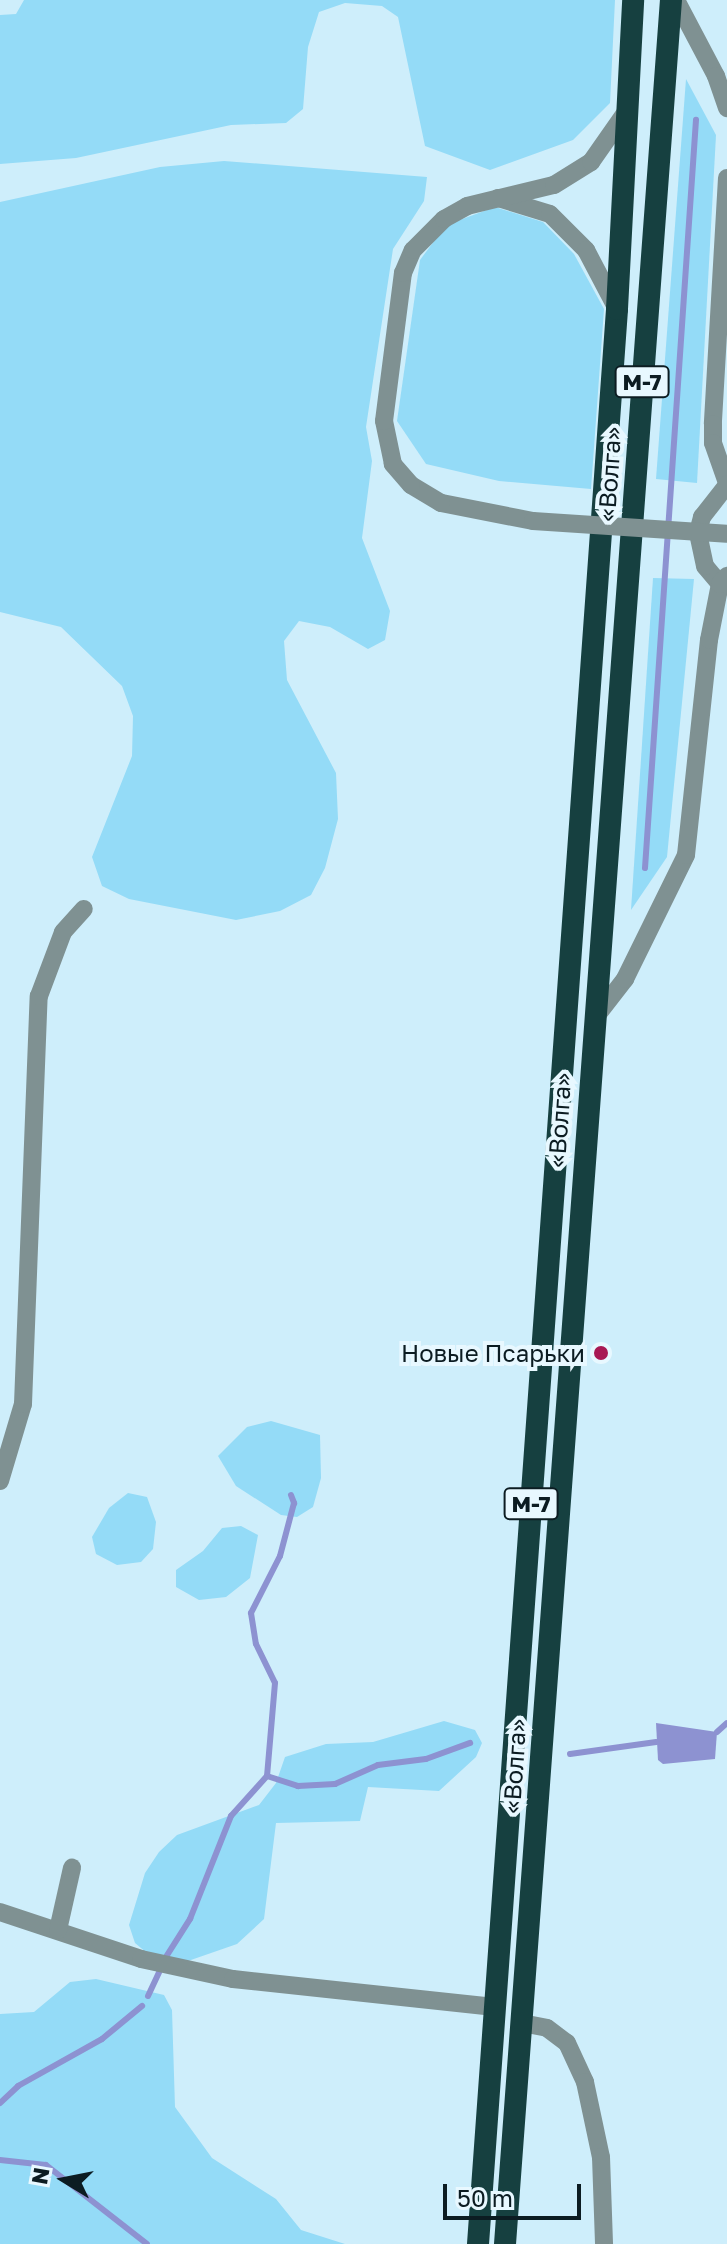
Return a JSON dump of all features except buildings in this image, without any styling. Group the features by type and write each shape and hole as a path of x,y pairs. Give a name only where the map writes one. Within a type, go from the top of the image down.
{"highway":[{"name":"«Волга»","path":"478,2244 617,309 633,0"},
{"name":"«Волга»","path":"505,2244 592,1021 674,0"}],"street":[{"path":"674,0 716,76 727,108"},
{"path":"626,112 591,162 554,185 467,206 431,228 403,273 386,439 393,464 411,485 441,503 533,521 727,534"},
{"path":"592,1021 625,979 686,855 709,640 724,580 705,566 698,532 702,517 727,484 713,433 727,178"},
{"path":"495,198 550,214 586,250 617,309"},
{"path":"0,1481 23,1404 39,996 63,932 84,909"},
{"path":"58,1930 72,1868"},
{"path":"0,1912 141,1959 233,1979 495,2007"},
{"path":"522,2023 547,2028 567,2043 585,2082 601,2157 604,2244"}],"shaded area":[{"path":"24,0 615,0 610,103 573,140 490,170 425,146 398,17 382,6 345,3 319,12 308,47 303,109 286,123 231,125 76,158 0,164 0,15 16,14"},
{"path":"686,79 716,135 697,483 656,479"},
{"path":"224,161 427,177 424,201 393,249 366,427 372,461 362,538 390,611 385,640 368,649 330,627 299,621 284,641 287,680 336,773 338,819 325,868 311,895 280,911 236,920 129,899 102,886 92,857 132,756 133,716 122,686 61,627 0,612 0,202 160,167"},
{"path":"495,207 543,222 574,254 604,309 591,489 499,481 426,464 397,421 420,260 446,225"},
{"path":"653,578 694,579 667,857 631,910"},
{"path":"271,1421 320,1435 321,1478 313,1507 297,1517 281,1515 236,1486 218,1456 247,1427"},
{"path":"128,1493 147,1497 156,1522 153,1549 141,1562 117,1565 96,1554 92,1537 109,1508"},
{"path":"241,1526 258,1535 250,1578 226,1597 199,1600 176,1587 176,1570 203,1551 222,1528"},
{"path":"444,1721 475,1730 482,1743 476,1757 439,1791 368,1787 360,1821 276,1823 264,1919 237,1944 188,1961 147,1953 135,1943 129,1925 145,1873 159,1852 177,1835 259,1805 276,1783 285,1757 326,1744 373,1742"},
{"path":"656,1723 717,1732 715,1759 663,1764 658,1760"},
{"path":"96,1979 164,1995 172,2010 175,2107 212,2158 276,2199 301,2230 345,2244 0,2244 0,2014 34,2012 70,1982"}],"waterway":[{"path":"645,868 696,120"},
{"path":"291,1495 294,1503 280,1556 251,1613 256,1644 275,1683 267,1776 298,1786 335,1784 378,1765 426,1759 470,1743"},
{"path":"717,1732 727,1723"},
{"path":"570,1754 656,1742"},
{"path":"164,1960 190,1919 231,1816 267,1776"},
{"path":"148,1996 160,1970"},
{"path":"0,2103 18,2086 102,2039 142,2006"},
{"path":"0,2160 46,2165 147,2244"}],"place":[{"name":"Новые Псарьки","path":"601,1353"}]}
